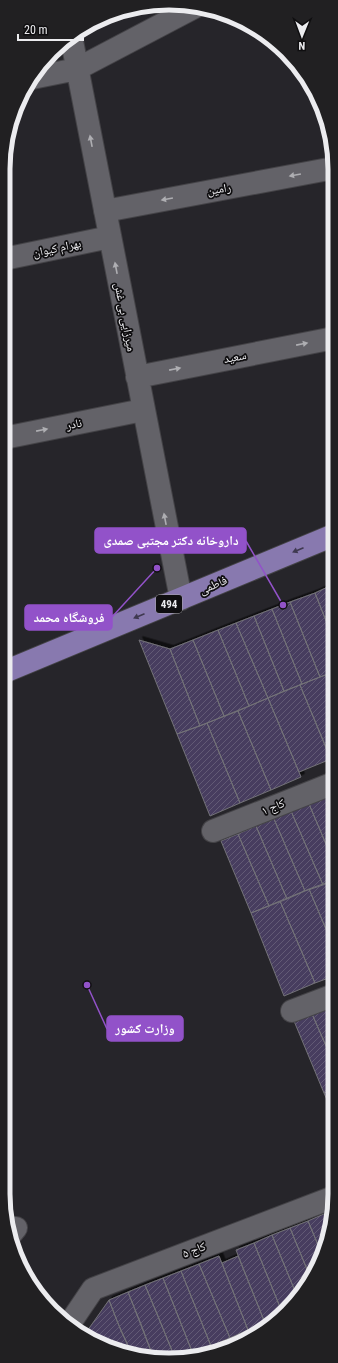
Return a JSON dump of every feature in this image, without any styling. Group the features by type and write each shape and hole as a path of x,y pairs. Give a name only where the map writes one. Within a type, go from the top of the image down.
{"main road":[{"name":"فاطمی","path":"10,670 328,538"}],"street":[{"path":"40,76 77,69 188,11"},
{"name":"میرزایی بی غش","path":"72,43 181,599"},
{"name":"رامین","path":"104,211 328,169"},
{"name":"بهرام کیوان","path":"10,258 110,237"},
{"name":"سعید","path":"137,377 328,339"},
{"name":"نادر","path":"10,437 143,410"},
{"name":"کاج ۱","path":"213,831 328,785"},
{"path":"292,1011 328,997"},
{"name":"کاج ۵","path":"72,1320 93,1289 328,1199"}],"building":[{"path":"328,587 328,626 315,593"},
{"path":"315,593 328,626 328,674 320,677 290,602"},
{"path":"290,602 320,677 302,684 272,609"},
{"path":"272,609 302,684 284,691 254,616"},
{"path":"254,616 284,691 268,698 236,623"},
{"path":"236,623 268,698 249,706 218,630"},
{"path":"218,630 249,706 224,716 193,640"},
{"path":"139,640 170,649 200,726 177,734"},
{"path":"193,640 224,716 200,726 170,649"},
{"path":"328,674 328,753 300,685"},
{"path":"300,685 328,752 328,760 299,772 268,698"},
{"path":"268,698 301,777 271,790 238,711"},
{"path":"238,711 271,790 240,803 207,723"},
{"path":"207,723 240,803 210,816 177,734"},
{"path":"327,796 328,798 328,849 309,804"},
{"path":"309,804 328,849 328,883 323,885 291,811"},
{"path":"291,811 323,885 305,891 274,819"},
{"path":"274,819 305,891 287,899 256,826"},
{"path":"256,826 287,899 269,906 238,834"},
{"path":"238,834 269,906 251,913 221,841"},
{"path":"328,882 328,934 309,889"},
{"path":"309,889 328,934 328,978 315,983 280,901"},
{"path":"280,901 315,983 284,996 251,913"},
{"path":"328,1007 328,1050 312,1014"},
{"path":"312,1014 328,1050 328,1091 324,1093 294,1021"},
{"path":"328,1091 328,1102 324,1093"},
{"path":"326,1213 327,1216 323,1235 319,1247 308,1221"},
{"path":"308,1221 319,1247 308,1272 290,1228"},
{"path":"290,1228 308,1272 295,1291 272,1235"},
{"path":"272,1235 295,1291 280,1307 254,1243"},
{"path":"254,1243 280,1307 264,1321 236,1250"},
{"path":"219,1256 248,1330 230,1338 199,1264"},
{"path":"238,1256 264,1321 256,1327 248,1330 222,1263"},
{"path":"199,1264 230,1338 211,1346 181,1271"},
{"path":"181,1271 211,1346 192,1352 163,1278"},
{"path":"163,1278 192,1352 173,1353 145,1285"},
{"path":"145,1285 173,1353 151,1352 128,1292"},
{"path":"128,1292 152,1352 129,1348 109,1300"},
{"path":"109,1300 129,1348 108,1341 87,1331"},
{"path":"255,1328 245,1334 244,1332"},
{"path":"244,1332 245,1334 230,1341 204,1349"}],"place":[{"name":"فروشگاه محمد","path":"157,568"},
{"name":"داروخانه دکتر مجتبی صمدی","path":"283,605"},
{"name":"وزارت کشور","path":"87,985"}]}
